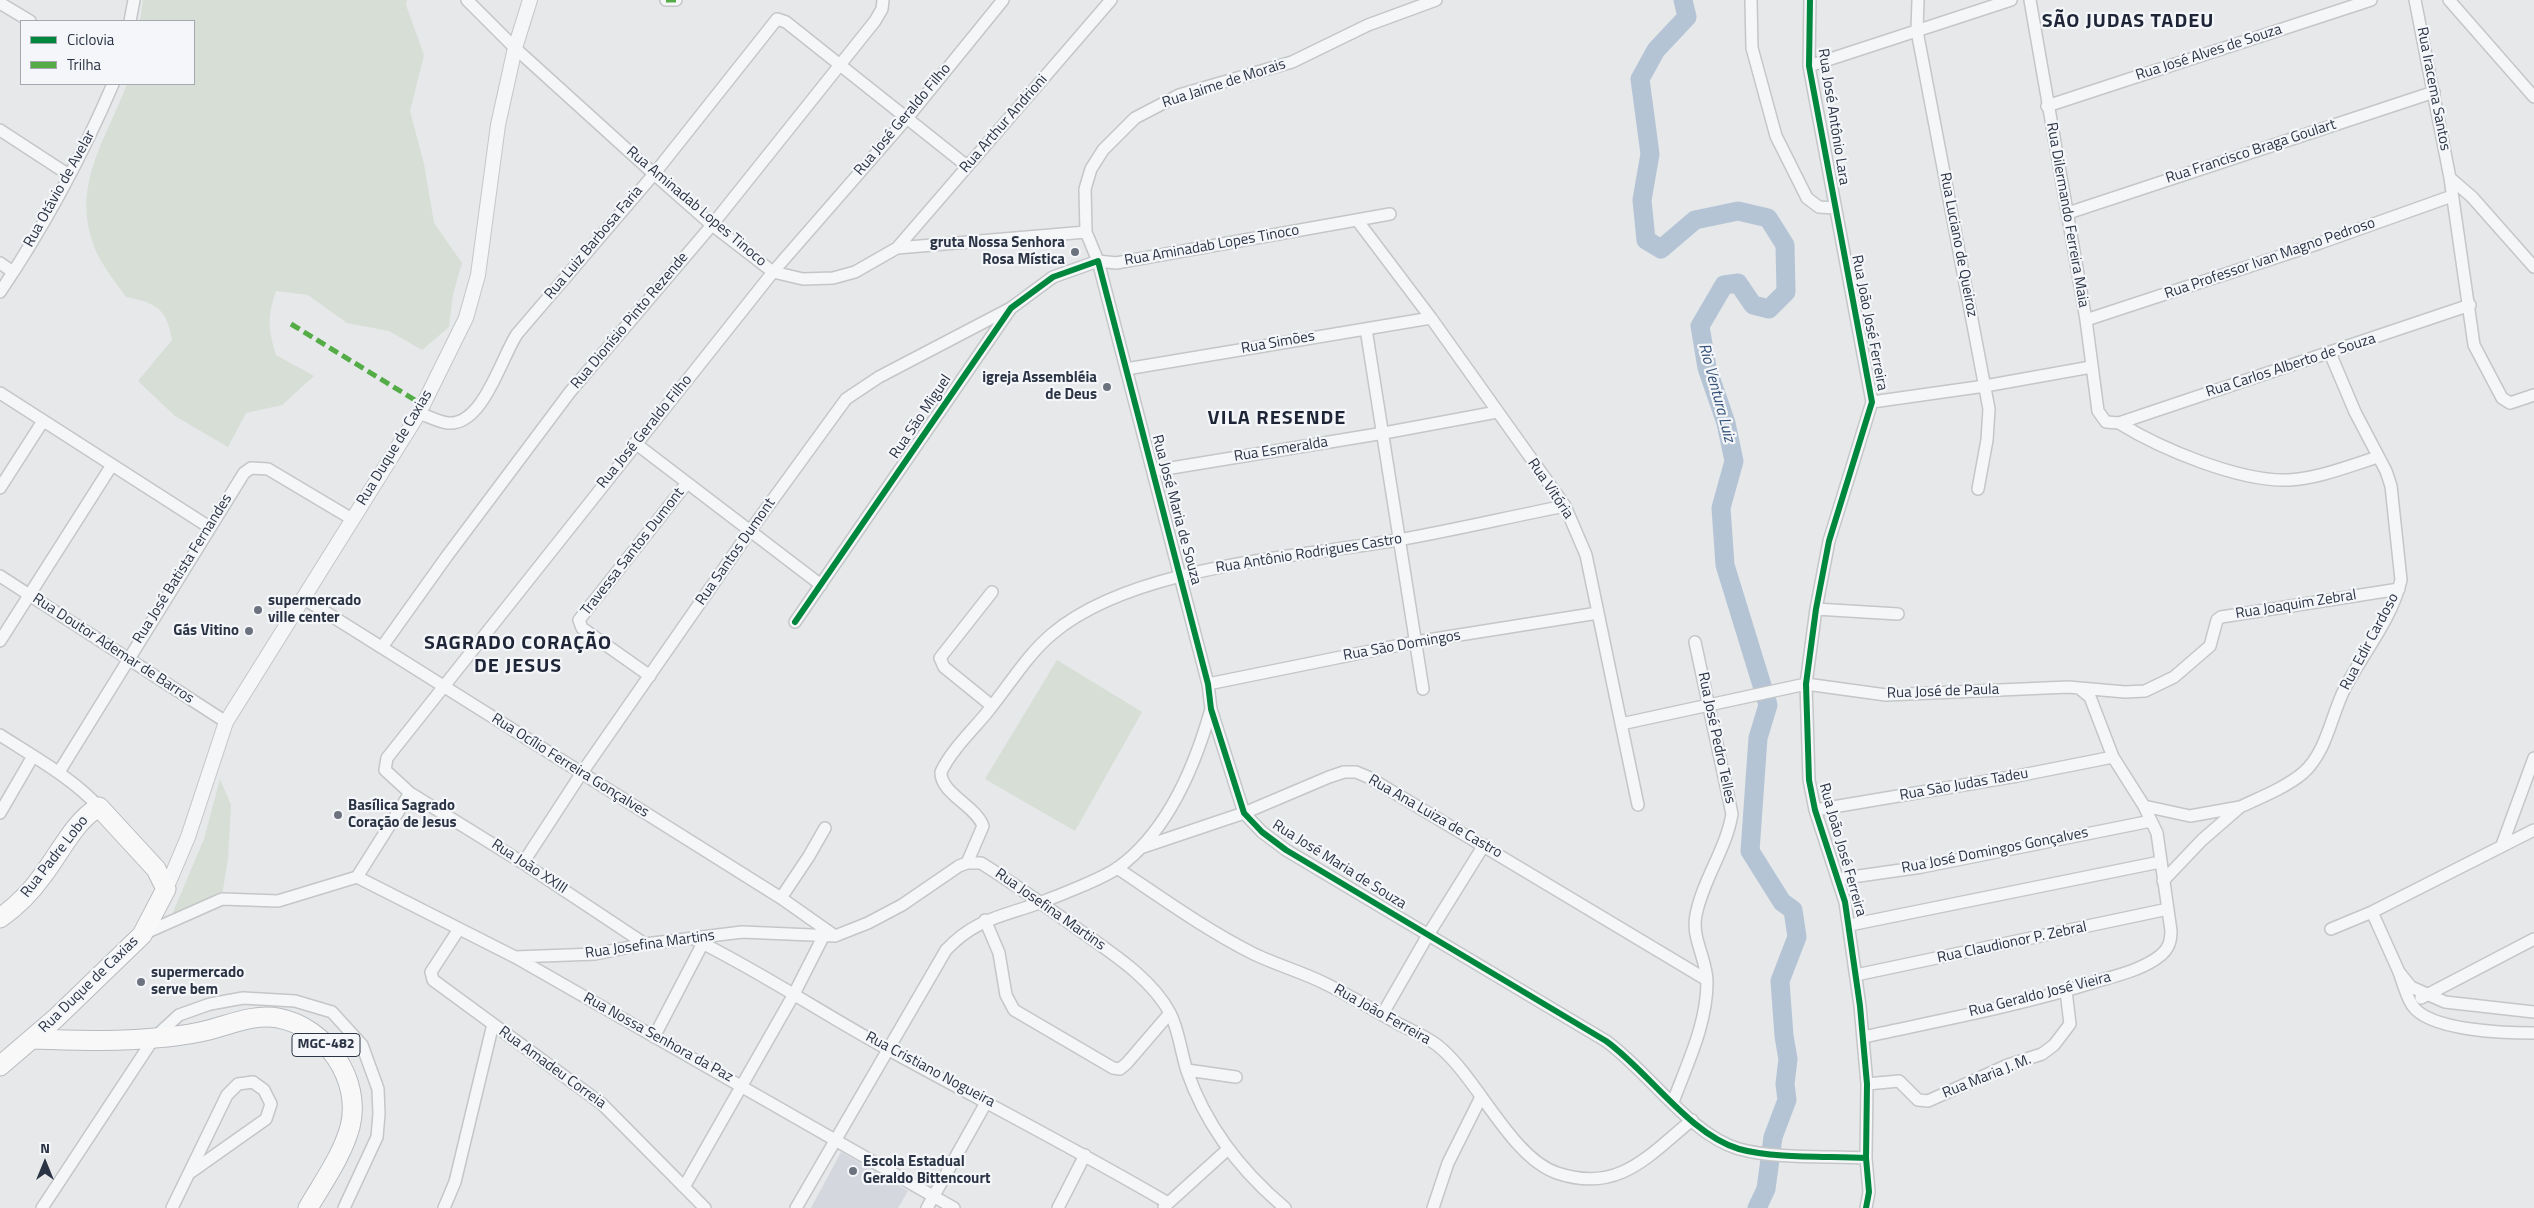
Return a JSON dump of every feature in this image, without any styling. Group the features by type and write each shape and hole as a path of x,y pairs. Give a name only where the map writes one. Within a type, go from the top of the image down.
{"highway":[{"name":"Rua Padre Lobo","path":"0,918 24,898 80,824 90,812 99,807 156,869 166,889"},
{"name":"Rua Duque de Caxias","path":"0,1066 56,1018 142,935 166,889"},
{"name":"MGC-482","path":"33,1039 154,1038 198,1032 259,1017 278,1018 301,1027 319,1039 334,1053 343,1068 352,1106 350,1126 343,1148 308,1208"},
{"path":"56,1018 71,1040"}],"street":[{"path":"130,20 134,0"},
{"name":"Rua Aminadab Lopes Tinoco","path":"467,0 515,48 654,174 712,225 773,272 803,279 833,278 855,272 897,248 1086,232"},
{"name":"Rua Duque de Caxias","path":"166,889 188,837 226,722 419,413 454,344 473,298 483,242 494,151 515,48 530,0"},
{"path":"666,0 676,0"},
{"name":"Rua Dionísio Pinto Rezende","path":"382,647 447,556 570,392 712,225 840,65 875,21 882,9 883,0"},
{"name":"Rua José Geraldo Filho","path":"410,793 385,770 387,758 635,443 773,272 908,117 1002,0"},
{"name":"Rua Arthur Andrioni","path":"897,248 1111,0"},
{"name":"Rua Jaime de Morais","path":"1086,232 1085,189 1091,169 1102,150 1135,118 1178,95 1292,62 1368,25 1436,0"},
{"path":"1751,0 1752,48 1776,136 1807,198 1819,207 1835,208"},
{"name":"Rua José Antônio Lara","path":"1810,0 1809,66 1835,208"},
{"name":"Rua Luciano de Queiroz","path":"1918,0 1917,31 1985,386 1989,425 1978,489"},
{"path":"1809,66 2011,0"},
{"name":"Rua Dilermando Ferreira Maia","path":"2030,0 2047,106 2086,320 2098,411 2106,422 2116,424"},
{"name":"Rua José Alves de Souza","path":"2047,106 2372,0"},
{"name":"Rua Iracema Santos","path":"2415,0 2450,178 2477,352 2502,398 2510,403 2534,396"},
{"path":"2449,0 2534,98"},
{"path":"0,3 28,20"},
{"name":"Rua Luiz Barbosa Faria","path":"419,413 450,423 459,422 471,415 486,394 509,346 517,334 654,174 774,22 778,19 786,22 840,65"},
{"path":"840,65 908,117 967,166"},
{"name":"Rua Otávio de Avelar","path":"0,292 46,218 97,122 113,85"},
{"name":"Rua Francisco Braga Goulart","path":"2068,213 2434,92"},
{"path":"0,130 69,174"},
{"path":"2450,178 2472,197 2534,267"},
{"name":"Rua Professor Ivan Magno Pedroso","path":"2086,320 2320,243 2452,196"},
{"name":"Rua João José Ferreira","path":"1835,208 1872,402 1835,520 1816,608 1806,684 1808,761 1815,810 1838,879 1850,925 1864,1037 1867,1084 1866,1158 1869,1192 1866,1208"},
{"name":"Rua Aminadab Lopes Tinoco","path":"1098,262 1128,262 1390,214"},
{"name":"Rua Vitória","path":"1357,220 1431,318 1564,506 1586,555 1638,805"},
{"path":"1086,232 1098,262"},
{"name":"Rua São Miguel","path":"795,622 1011,308 1053,277 1098,262"},
{"name":"Rua José Maria de Souza","path":"1098,262 1208,684 1211,709 1244,813 1262,832 1286,850 1606,1041 1625,1055 1692,1120 1723,1142 1739,1149 1761,1152 1866,1158"},
{"path":"0,263 13,272"},
{"name":"Rua Carlos Alberto de Souza","path":"2116,424 2470,305"},
{"name":"Rua Santos Dumont","path":"523,863 581,774 750,531 846,399 879,377 1011,308"},
{"name":"Rua Simões","path":"1126,369 1431,318"},
{"path":"1366,329 1384,433 1398,540 1423,689"},
{"name":"Rua Edir Cardoso","path":"2240,807 2282,787 2303,773 2312,762 2320,750 2345,687 2376,636 2399,589 2401,572 2393,498 2386,471 2355,412 2330,353"},
{"path":"1872,402 1985,386 2091,366"},
{"path":"0,393 208,527"},
{"name":"Rua Esmeralda","path":"1153,471 1384,433 1497,412"},
{"path":"0,488 43,421"},
{"path":"2116,424 2150,441 2190,457 2248,475 2276,480 2323,474 2378,457"},
{"path":"635,443 821,585"},
{"path":"0,641 112,465"},
{"name":"Rua José Batista Fernandes","path":"59,772 208,527 244,473 251,468 258,467 268,470 352,519"},
{"name":"Travessa Santos Dumont","path":"650,676 582,628 579,620 687,482"},
{"name":"Rua Antônio Rodrigues Castro","path":"967,863 983,826 976,816 943,784 941,772 1030,656 1052,634 1100,604 1180,577 1264,559 1398,540 1564,506"},
{"name":"Rua Doutor Ademar de Barros","path":"0,576 226,722"},
{"name":"Rua Joaquim Zebral","path":"2080,688 2135,692 2166,682 2182,672 2210,646 2217,620 2221,617 2399,589"},
{"path":"992,592 940,658 944,667 992,706"},
{"name":"Rua Ocílio Ferreira Gonçalves","path":"303,598 780,898 829,937"},
{"path":"1816,608 1898,614"},
{"name":"Rua São Domingos","path":"1208,684 1415,642 1598,613"},
{"name":"Rua José Pedro Telles","path":"1673,1102 1702,1021 1707,999 1707,980 1697,939 1696,916 1703,894 1729,834 1732,804 1695,642"},
{"name":"Rua José de Paula","path":"1621,724 1806,684 1886,695 2080,688"},
{"name":"Rua Geraldo José Vieira","path":"1864,1037 2066,991 2129,972 2162,955 2171,942 2157,833 2144,806 2113,757 2090,697 2080,688"},
{"path":"796,1208 837,1141 946,950 956,939 984,920 1040,902 1117,868 1143,847 1165,816 1188,773 1203,737 1211,709"},
{"path":"0,735 59,772 85,792 99,807"},
{"path":"0,814 33,756"},
{"name":"Rua São Judas Tadeu","path":"1815,810 2008,778 2113,757"},
{"path":"2502,845 2534,758"},
{"name":"Rua Ana Luiza de Castro","path":"1143,847 1244,813 1329,777 1344,772 1356,772 1368,777 1707,980"},
{"path":"142,935 222,899 262,902 295,897 358,877 410,793"},
{"name":"Rua João XXIII","path":"410,793 523,863 645,944"},
{"path":"2144,806 2190,816 2240,807"},
{"path":"2163,881 2202,840 2240,807"},
{"name":"Rua José Domingos Gonçalves","path":"1838,879 1922,867 2151,821"},
{"path":"780,898 809,856 825,828"},
{"path":"2331,930 2372,912 2534,830"},
{"path":"1382,1015 1428,935 1484,846"},
{"path":"1850,925 2160,862"},
{"name":"Rua Josefina Martins","path":"515,957 595,954 645,944 697,941 742,932 829,937 868,923 902,905 967,863 981,863 1040,902 1145,981 1170,1014 1197,1099 1228,1149 1247,1172 1285,1208"},
{"path":"156,869 165,871 176,866"},
{"name":"Rua João Ferreira","path":"1117,868 1225,939 1256,955 1323,982 1436,1045 1461,1070 1516,1140 1537,1162 1556,1173 1577,1178 1594,1178 1622,1173 1643,1163 1692,1120"},
{"name":"Rua Nossa Senhora da Paz","path":"358,877 515,957 954,1208"},
{"name":"Rua Claudionor P. Zebral","path":"1856,975 2078,930 2168,909"},
{"path":"2372,912 2412,1006 2430,1019 2444,1024 2512,1033 2534,1033"},
{"path":"984,920 1000,953 1006,995 1014,1010 1113,1068 1120,1069 1127,1063 1170,1014"},
{"name":"Rua Amadeu Correia","path":"459,929 432,972 431,977 433,980 602,1104 705,1208"},
{"path":"684,1187 794,994 829,937"},
{"path":"2412,1006 2424,994 2534,939"},
{"path":"654,1036 697,941"},
{"name":"Rua Cristiano Nogueira","path":"697,941 794,994 889,1050 1085,1155 1165,1205"},
{"path":"2399,972 2411,987 2424,994 2458,1004 2534,1012"},
{"name":"Rua Maria J. M.","path":"1867,1084 1899,1081 1922,1102 2008,1065 2042,1054 2054,1046 2068,1030 2070,1016 2066,991"},
{"path":"42,1208 154,1038 179,1015 210,1004 243,998 295,1000 332,1012 362,1045 378,1089 380,1114 377,1136 345,1205 357,1208"},
{"path":"444,1208 455,1182 493,1024"},
{"path":"1187,1070 1236,1077"},
{"path":"172,1208 227,1095 238,1084 253,1082 264,1090 271,1104 266,1119 191,1172"},
{"path":"1433,1208 1448,1163 1481,1097"},
{"path":"927,1208 987,1101"},
{"path":"1165,1205 1228,1149"},
{"path":"1058,1208 1085,1155"}],"shaded area":[{"path":"143,0 407,0 406,5 424,55 410,111 424,164 434,223 462,263 453,294 449,327 422,350 389,331 347,323 308,295 276,291 271,308 270,323 271,338 276,355 314,376 282,405 246,413 228,447 175,416 138,381 172,340 170,329 163,314 158,309 145,302 126,297 100,259 90,235 87,212 88,190 92,169 127,85 195,85 195,20 140,20"},
{"path":"1057,660 1142,712 1075,831 985,779"},
{"path":"220,779 231,805 228,858 222,896 171,917 204,839"},
{"name":"Escola Estadual Geraldo Bittencourt","path":"841,1152 908,1191 898,1208 811,1208"}],"waterway":[{"name":"Rio Ventura Luiz","path":"1683,0 1687,17 1656,50 1640,79 1650,154 1642,200 1646,240 1661,249 1695,220 1738,211 1768,218 1785,245 1786,292 1769,309 1753,305 1738,283 1724,285 1700,326 1707,368 1726,423 1734,461 1721,508 1725,565 1768,705 1758,738 1750,851 1782,902 1793,910 1797,937 1780,981 1784,1036 1788,1059 1785,1084 1787,1100 1773,1137 1766,1189 1757,1208"}],"marked path":[{"path":"666,0 676,0"},
{"path":"291,324 423,405"}],"cycle path":[{"path":"1810,0 1809,66 1872,402 1829,541 1816,609 1806,684 1809,780 1815,810 1845,902 1860,1006 1867,1084 1866,1158 1869,1192 1866,1208"},
{"path":"795,622 1011,308 1053,277 1098,261 1208,684 1211,709 1244,813 1262,832 1286,850 1606,1041 1638,1069 1686,1117 1721,1142 1739,1149 1769,1154 1866,1158"}],"place":[{"name":"gruta Nossa Senhora Rosa Mística","path":"1075,252"},
{"name":"igreja Assembléia de Deus","path":"1107,387"},
{"name":"supermercado ville center","path":"258,610"},
{"name":"Gás Vitino","path":"249,631"},
{"name":"Basílica Sagrado Coração de Jesus","path":"338,815"},
{"name":"supermercado serve bem","path":"141,982"},
{"name":"Escola Estadual Geraldo Bittencourt","path":"853,1171"}],"district":[{"name":"SÃO JUDAS TADEU","path":"2128,22"},
{"name":"VILA RESENDE","path":"1277,419"},
{"name":"SAGRADO CORAÇÃO DE JESUS","path":"518,656"}]}
